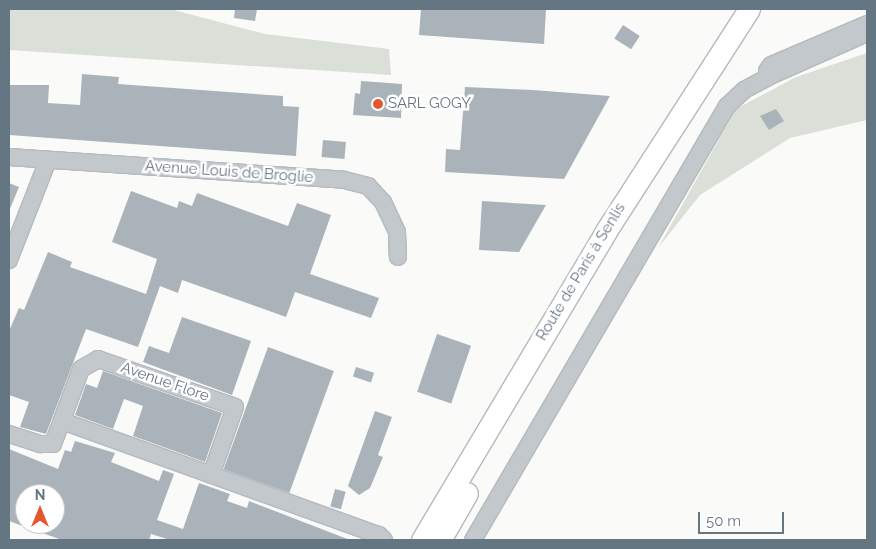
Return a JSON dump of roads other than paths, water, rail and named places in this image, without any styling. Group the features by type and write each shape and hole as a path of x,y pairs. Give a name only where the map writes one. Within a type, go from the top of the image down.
{"main road":[{"name":"Route de Paris à Senlis","path":"422,540 606,231 749,9"},
{"name":"Route de Paris à Senlis","path":"440,540 624,228 764,9"}],"street":[{"path":"768,77 767,71 771,65 867,24"},
{"path":"473,540 728,106 744,90 768,77 867,33"},
{"name":"Avenue Louis de Broglie","path":"9,157 344,180 368,186 383,202 397,232 398,257"},
{"path":"9,260 48,160"},
{"name":"Avenue Flore","path":"9,434 47,445 58,437 80,369 98,359 235,407 211,475"},
{"path":"62,421 379,534 384,540"}],"place":[{"name":"SARL GOGY","path":"378,104"}]}
